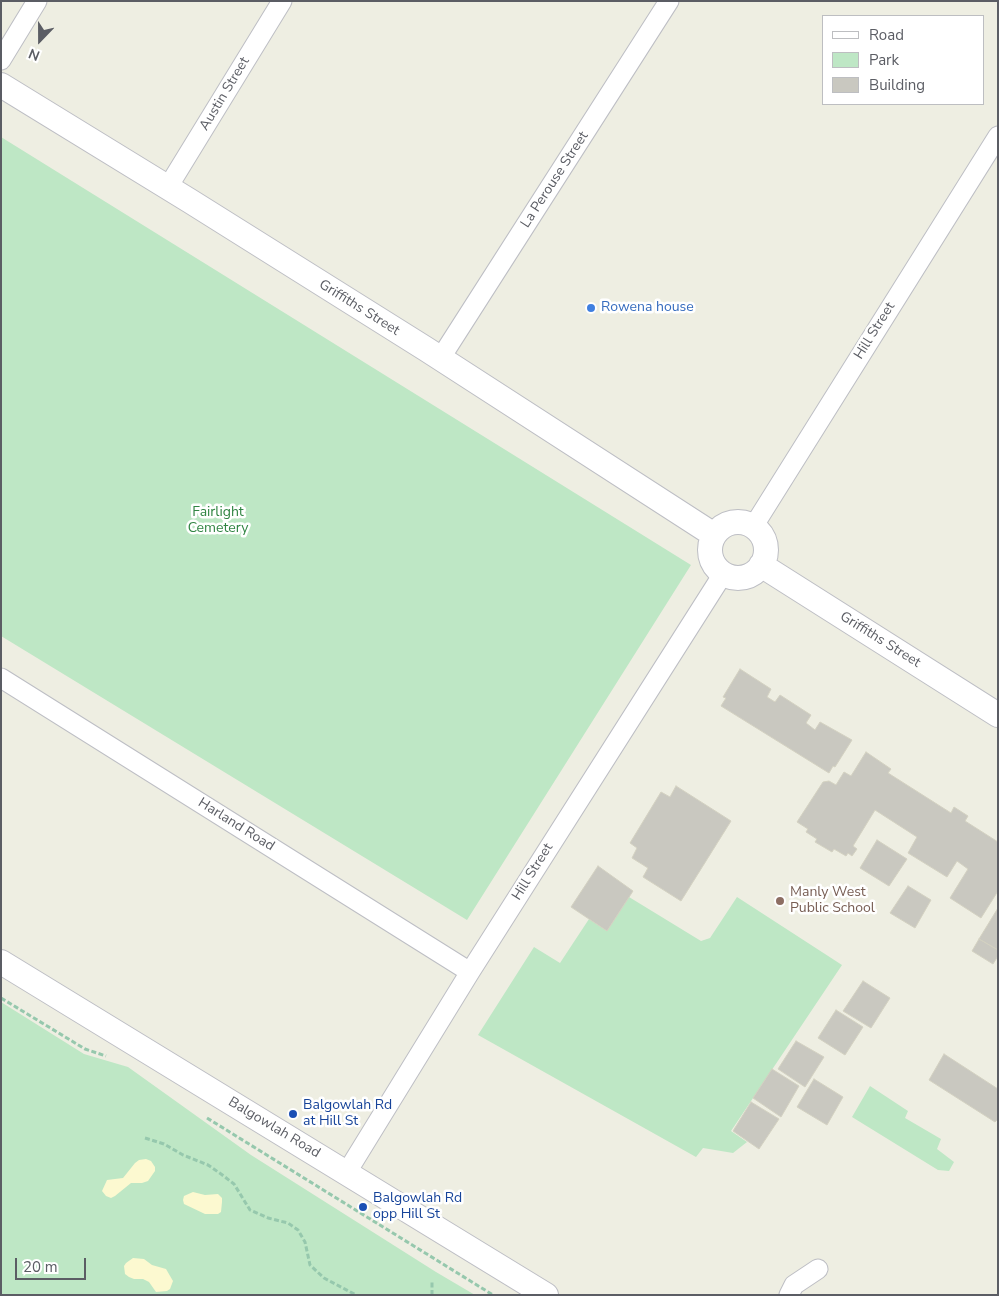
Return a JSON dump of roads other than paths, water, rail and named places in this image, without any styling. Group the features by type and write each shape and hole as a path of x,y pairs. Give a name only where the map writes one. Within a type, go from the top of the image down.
{"street":[{"path":"1,60 37,1"},
{"name":"Austin Street","path":"168,187 282,1"},
{"name":"La Perouse Street","path":"440,359 669,1"},
{"name":"Griffiths Street","path":"1,85 168,187 714,535"},
{"name":"Hill Street","path":"753,527 998,136"},
{"path":"736,522 745,523 753,527 760,532 766,549 765,558 761,566 756,572 739,578 723,574 716,568 712,560 711,543 714,535 728,524 736,522"},
{"name":"Griffiths Street","path":"761,566 998,715"},
{"name":"Hill Street","path":"346,1172 470,972 723,574"},
{"name":"Harland Road","path":"1,678 470,972"},
{"name":"Balgowlah Road","path":"1,962 546,1295"},
{"path":"789,1295 794,1285 818,1268"}],"place":[{"name":"Rowena house","path":"591,308"},
{"name":"Manly West Public School","path":"780,901"},
{"name":"Balgowlah Rd at Hill St","path":"293,1114"},
{"name":"Balgowlah Rd opp Hill St","path":"363,1207"}],"park label":[{"name":"Fairlight Cemetery","path":"218,522"}]}
